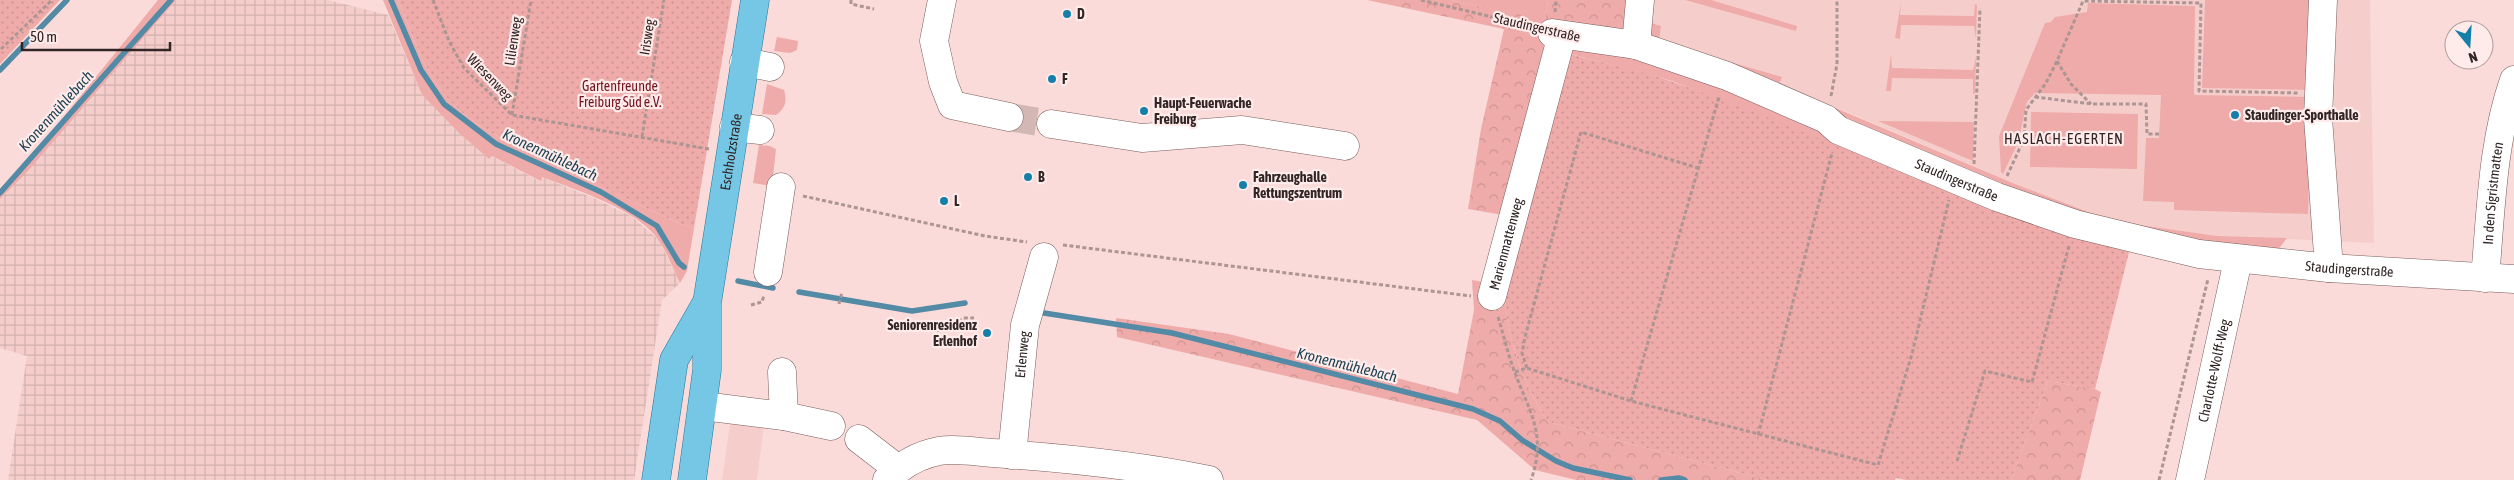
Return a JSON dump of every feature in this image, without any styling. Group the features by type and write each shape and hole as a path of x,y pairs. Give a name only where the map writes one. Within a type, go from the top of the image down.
{"main road":[{"name":"Eschholzstraße","path":"692,480 707,370 707,303 747,129 744,62 755,0"},
{"name":"Eschholzstraße","path":"656,480 674,360 707,303"}],"street":[{"path":"942,0 934,41 943,82 952,105 1009,117"},
{"path":"1636,45 1640,0"},
{"path":"2323,0 2321,93 2318,118 2329,268"},
{"name":"Staudingerstraße","path":"1557,34 1636,45 1727,76 1832,125 1997,197 2075,224 2226,258 2329,268 2514,279"},
{"name":"Marienmattenweg","path":"1492,296 1557,34"},
{"path":"744,62 770,67"},
{"name":"In den Sigristmatten","path":"2485,278 2495,161 2503,111 2514,80"},
{"path":"1051,124 1142,138 1242,130 1345,146"},
{"path":"768,272 780,189"},
{"name":"Erlenweg","path":"1012,454 1026,325 1046,248"},
{"name":"Charlotte-Wolff-Weg","path":"2190,480 2226,258"},
{"path":"782,372 784,416"},
{"path":"703,406 784,416 831,426"},
{"path":"859,439 893,474 918,456 942,450 1012,454 1173,472 1209,480"}],"path":[{"path":"1,49 52,0"},
{"name":"Wiesenweg","path":"433,0 449,41 464,68 498,104 512,115 716,150"},
{"name":"Lilienweg","path":"512,115 531,0"},
{"name":"Irisweg","path":"642,137 664,0"},
{"path":"851,0 851,4 874,9"},
{"name":"Staudingerstraße","path":"1421,0 1557,34"},
{"path":"1758,435 1832,125 1837,64 1837,0"},
{"path":"1997,197 2024,139 2026,110 2046,83 2057,62 2083,1 2201,3 2199,91 2203,93 2321,93"},
{"path":"1515,372 1527,368 1632,401 1878,465 1963,182 1978,100 1980,8"},
{"path":"2057,62 2075,89 2092,104"},
{"path":"1632,401 1698,168 1727,76"},
{"path":"2035,97 2092,104 2146,104 2147,134 2160,134"},
{"path":"1527,368 1522,353 1525,337 1581,132 1698,168"},
{"path":"780,189 1046,248 1479,297 1492,296"},
{"path":"1957,461 1986,371 2032,382 2075,224"},
{"path":"2159,480 2226,258"},
{"path":"840,304 842,292"},
{"name":"Marienmattenweg","path":"1492,296 1515,372 1534,417 1538,437 1536,463 1532,480"},
{"path":"750,305 762,302"},
{"path":"917,329 949,331 963,318 974,318"}],"shaded area":[{"path":"176,0 328,0 388,15 422,95 459,133 489,159 491,156 540,181 542,177 596,199 631,216 659,240 680,283 662,300 634,480 8,480 27,356 0,348 0,199 27,171"},
{"path":"1631,0 2370,0 2374,243 2217,236 2140,225 2091,213 2015,184 1784,85 1626,38"},
{"path":"730,423 764,425 757,480 722,480"}],"green space":[{"path":"0,0 60,0 0,64"},
{"path":"158,0 176,0 27,172 0,199 0,191 28,161"},
{"path":"383,0 398,0 433,79 451,102 476,123 503,139 597,185 683,225 694,228 687,271 680,283 659,241 650,230 637,220 606,202 542,177 541,181 492,156 489,159 459,133 422,95"},
{"name":"Gartenfreunde Freiburg Süd e.V.","path":"398,0 732,0 694,228 683,225 631,201 517,146 489,131 463,113 451,102 433,79"},
{"path":"1367,0 1451,0 1545,20 1548,0 1631,0 1626,38 1572,29 1504,288 1505,306 1512,341 1530,391 1548,422 1767,480 1576,480 1535,470 1477,420 1117,337 1116,318 1229,334 1458,394 1474,310 1472,280 1493,284 1509,216 1468,209 1481,129 1504,29"},
{"path":"1451,0 1548,0 1545,21"},
{"path":"1685,0 1711,0 1797,26 1796,31"},
{"path":"2205,0 2319,0 2317,90 2202,88"},
{"path":"1901,2 1900,15 1974,16 1975,4 1977,5 1976,39 1974,26 1901,25 1900,39 1895,38"},
{"name":"Staudinger-Sporthalle","path":"2088,3 2195,6 2194,95 2311,97 2308,214 2174,210 2174,202 2143,201 2146,138 2159,138 2161,95 2035,93 2027,102 2018,143 2003,174 2001,172 1999,136 2045,23 2051,22 2055,17 2087,12"},
{"path":"1648,22 1661,26 1659,41 1782,77 1779,84 2015,184 2091,213 2140,225 2217,236 2287,238 2259,275 2182,263 2077,239 2009,215 1672,81 1567,53 1571,28 1649,40"},
{"path":"777,37 798,41 797,50 790,53 774,51"},
{"path":"1567,53 1673,82 1787,125 2013,216 2129,252 2095,389 2048,381 2011,480 1906,480 1896,478 1895,480 1767,480 1548,422 1530,391 1517,358 1508,323 1504,288"},
{"path":"1891,54 1892,68 1973,70 1976,57 1975,94 1973,93 1973,79 1892,78 1891,91 1886,91"},
{"path":"767,84 784,90 785,104 776,115 762,114"},
{"path":"2031,112 2138,114 2137,169 2030,167"},
{"path":"1878,121 1974,122 1973,161"},
{"path":"759,145 770,146 776,149 772,186 753,183"},
{"path":"2048,381 2095,389 2101,392 2080,480 2011,480"}],"waterway":[{"name":"Kronenmühlebach","path":"0,70 67,0"},
{"name":"Kronenmühlebach","path":"0,193 171,0"},
{"name":"Kronenmühlebach","path":"391,0 421,70 444,104 496,144 601,192 657,226 679,263 684,267"},
{"name":"Kronenmühlebach","path":"738,281 773,288"},
{"name":"Kronenmühlebach","path":"799,292 912,311 965,303"},
{"name":"Kronenmühlebach","path":"1044,313 1172,333 1473,409 1500,421 1522,440 1556,461 1573,468 1630,480"},
{"name":"Kronenmühlebach","path":"1661,480 1679,478 1685,480"}],"tunnel":[{"path":"1009,117 1051,124"}],"place":[{"name":"D","path":"1067,14"},
{"name":"F","path":"1052,79"},
{"name":"Haupt-Feuerwache Freiburg","path":"1144,111"},
{"name":"Staudinger-Sporthalle","path":"2235,115"},
{"name":"B","path":"1028,177"},
{"name":"Fahrzeughalle Rettungszentrum","path":"1243,185"},
{"name":"L","path":"944,201"},
{"name":"Seniorenresidenz Erlenhof","path":"987,333"}],"district":[{"name":"HASLACH-EGERTEN","path":"2064,139"}]}
